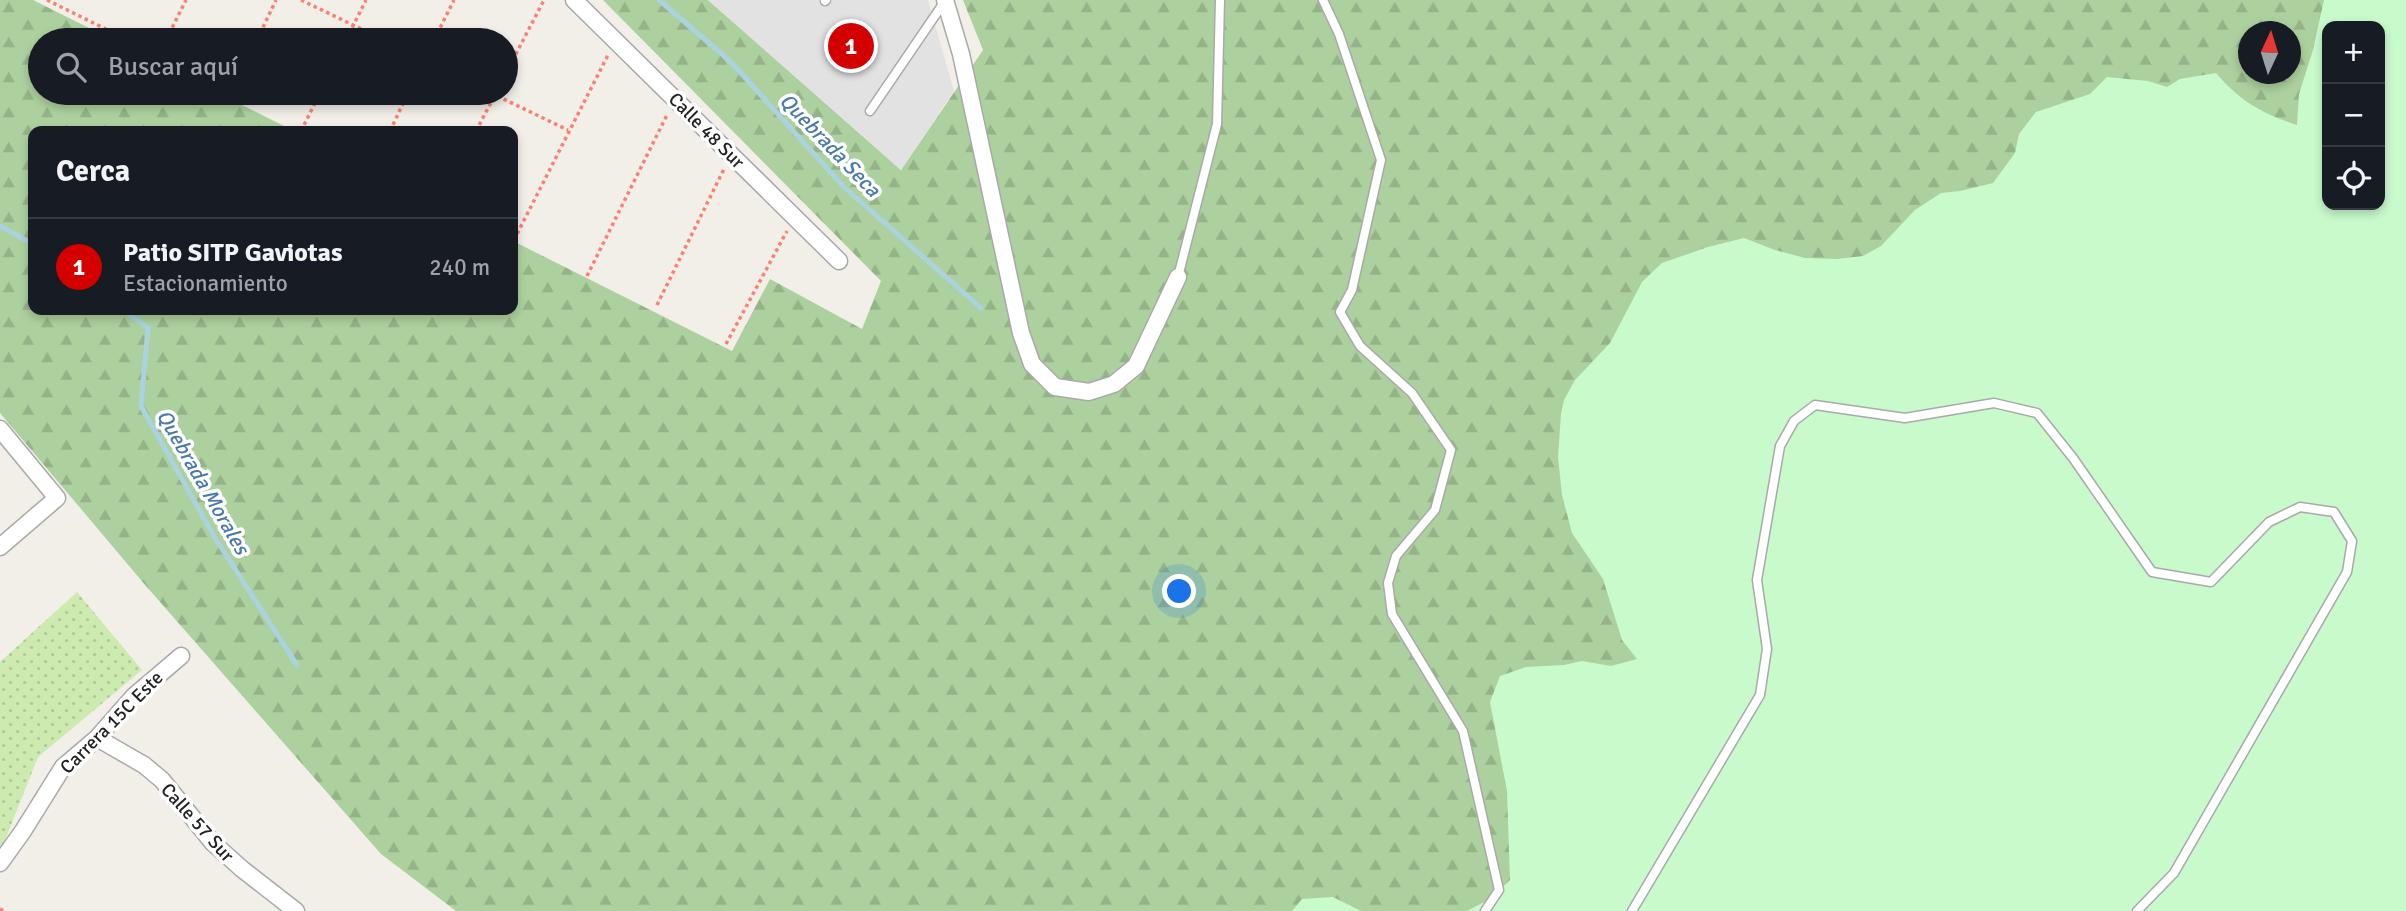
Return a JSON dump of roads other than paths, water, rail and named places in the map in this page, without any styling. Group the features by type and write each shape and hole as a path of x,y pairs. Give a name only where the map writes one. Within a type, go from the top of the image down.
{"street":[{"name":"Calle 48 Sur","path":"574,0 839,261"},
{"path":"945,0 961,54 1021,333 1032,364 1055,387 1089,392 1114,384 1136,366 1178,277"},
{"path":"0,429 57,498 0,547"},
{"name":"Carrera 15C Este","path":"0,863 62,767 97,737 134,696 181,656"},
{"name":"Calle 57 Sur","path":"97,737 144,765 162,780 213,843 296,911"}],"lane":[{"path":"870,111 945,0"},
{"path":"1178,277 1217,124 1220,0"},
{"path":"1323,0 1339,34 1381,160 1352,290 1340,312 1360,346 1412,393 1451,450 1435,510 1396,556 1388,583 1392,614 1462,731 1499,890 1485,911"},
{"path":"1632,911 1760,695 1767,649 1757,580 1780,446 1794,421 1815,405 1905,418 1994,402 2037,413 2073,457 2152,572 2211,582 2269,522 2300,507 2334,512 2352,541 2347,572 2174,873 2137,911"}],"waterway":[{"name":"Quebrada Seca","path":"659,0 730,61 844,187 981,308"},
{"name":"Quebrada Morales","path":"0,226 28,241"},
{"name":"Quebrada Morales","path":"131,315 148,328 141,406 215,538 297,665"}],"place":[{"name":"Patio SITP Gaviotas","path":"851,46"}]}
